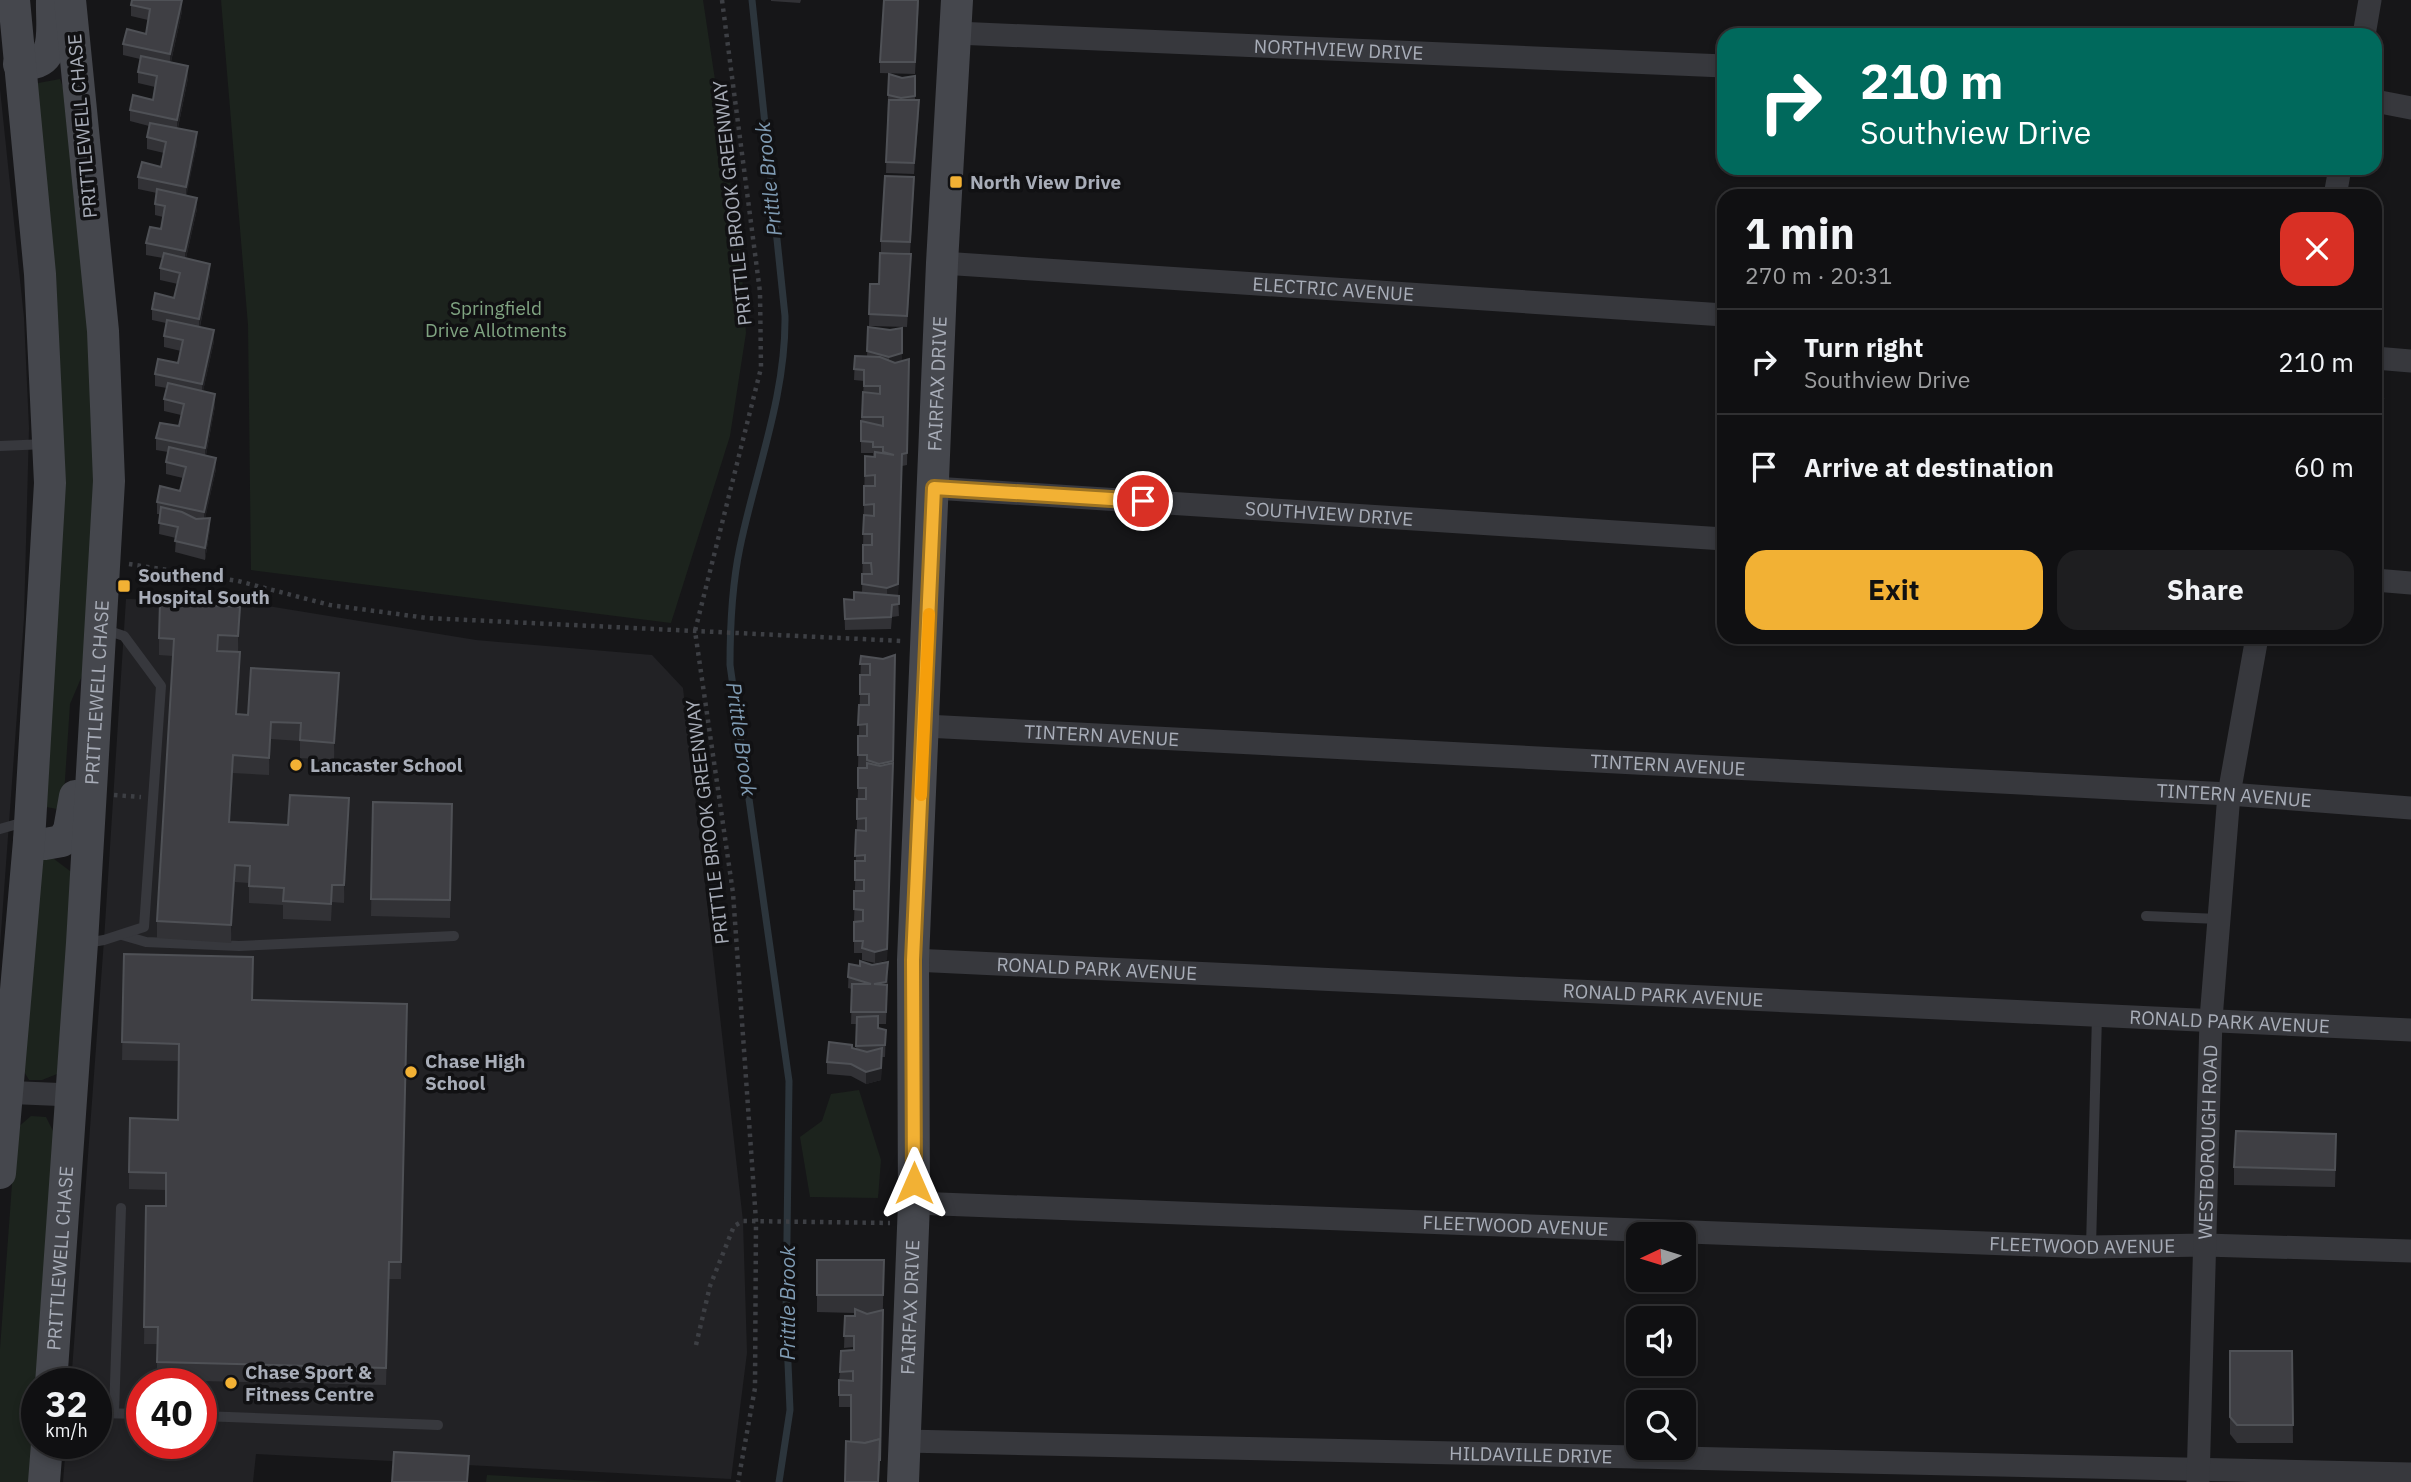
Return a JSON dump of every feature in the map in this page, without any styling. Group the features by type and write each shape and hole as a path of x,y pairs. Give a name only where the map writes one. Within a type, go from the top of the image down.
{"street":[{"path":"0,1173 15,830 50,483 40,274 14,55 14,0"},
{"path":"14,55 34,65 46,58 49,51 52,0"},
{"name":"PRITTLEWELL CHASE","path":"52,1368 82,943 109,481 103,331 71,0"},
{"name":"FAIRFAX DRIVE","path":"904,1482 902,1206 925,726 942,263 957,0"},
{"path":"2365,28 2370,0"},
{"name":"NORTHVIEW DRIVE","path":"956,33 1717,66"},
{"path":"49,51 65,59 73,68 77,81"},
{"path":"2382,102 2411,108"},
{"name":"ELECTRIC AVENUE","path":"942,263 1717,315"},
{"path":"2382,358 2411,360"},
{"name":"SOUTHVIEW DRIVE","path":"934,488 1717,539"},
{"path":"2382,581 2411,583"},
{"name":"WESTBOROUGH ROAD","path":"2198,1476 2211,1019 2229,794 2255,644"},
{"path":"15,830 45,844 62,841 69,830 81,733 98,672"},
{"name":"TINTERN AVENUE","path":"925,726 2229,794 2411,808"},
{"path":"69,830 83,856 86,879"},
{"name":"RONALD PARK AVENUE","path":"913,960 2411,1030"},
{"path":"2,1092 71,1095"},
{"name":"FLEETWOOD AVENUE","path":"902,1206 2091,1247 2205,1245 2411,1251"},
{"name":"HILDAVILLE DRIVE","path":"905,1441 2198,1476 2411,1474"},
{"path":"44,1482 46,1459"}],"lane":[{"path":"0,446 48,444"},
{"path":"82,943 144,928 151,797 161,686 124,636 100,628"},
{"path":"2146,916 2219,919"},
{"path":"122,935 146,942 239,946 454,936"},
{"path":"2091,1247 2097,1015"},
{"path":"121,1208 114,1413 126,1413"},
{"path":"217,1417 438,1424"}],"path":[{"name":"PRITTLE BROOK GREENWAY","path":"722,0 760,292 761,368 695,631 733,893 756,1220 755,1388 738,1482"},
{"path":"104,564 144,564 238,581 330,605 427,618 928,642"},
{"path":"90,794 151,797"},
{"path":"696,1345 710,1286 734,1226 743,1221 756,1220 890,1223 902,1206"}],"shaded area":[{"path":"0,89 24,318 29,428 24,618 0,946"},
{"name":"Chase High School","path":"126,599 243,602 476,640 652,655 683,688 743,1221 747,1353 731,1479 256,1454 253,1482 63,1482 65,1459 112,1459 112,1368 72,1368"}],"green space":[{"name":"Springfield Drive Allotments","path":"221,0 703,0 740,246 746,333 730,436 671,623 251,570 248,325"},
{"path":"60,79 69,105 85,267 96,450 87,664 70,704 63,810 46,807 33,84"},
{"path":"50,856 74,874 57,1074 42,1080 29,1080 22,1068 40,857"},
{"path":"859,1090 881,1160 878,1198 810,1197 800,1137 822,1121 831,1094"},
{"path":"31,1116 46,1117 54,1133 38,1368 21,1368 21,1459 32,1459 30,1482 0,1482 0,1349 16,1129"},
{"path":"487,1475 610,1482 486,1482"}],"building":[{"path":"132,0 182,0 170,54 123,44 127,29 146,34 150,9 131,5"},
{"path":"884,0 918,0 915,62 880,62"},
{"path":"141,56 188,66 177,120 130,110 133,95 153,100 157,76 138,72"},
{"path":"889,74 902,78 915,76 915,96 901,98 888,95"},
{"path":"889,100 919,100 914,163 886,162"},
{"path":"150,123 197,132 186,187 138,177 142,162 161,167 166,142 147,137"},
{"path":"885,176 914,177 910,242 881,241"},
{"path":"157,189 197,198 185,251 146,243 150,227 161,229 165,206 155,204"},
{"path":"164,253 210,264 199,319 152,309 155,293 174,298 180,273 160,268"},
{"path":"880,253 911,254 907,316 869,314 870,284 879,284"},
{"path":"167,320 214,330 202,384 155,374 158,359 178,363 183,340 164,336"},
{"path":"868,327 890,330 902,328 902,353 889,357 867,351"},
{"path":"855,356 880,357 895,363 909,359 907,453 902,454 898,584 887,588 862,584 862,574 872,574 871,563 863,563 863,545 872,545 872,534 863,534 864,515 874,516 874,504 864,505 864,486 875,486 875,475 865,476 865,456 875,457 875,452 894,455 883,452 883,447 873,447 873,442 861,441 861,421 883,426 883,417 862,417 863,392 880,394 880,386 864,386 864,370 854,369"},
{"path":"168,383 215,394 205,448 156,438 160,423 179,426 184,404 164,399"},
{"path":"169,447 216,458 204,512 157,502 160,486 180,491 186,467 166,462"},
{"path":"161,507 196,519 210,518 205,548 175,541 178,527 159,523"},
{"path":"854,592 899,596 899,604 892,605 891,617 845,619 844,599 854,600"},
{"path":"160,602 240,607 238,636 218,635 217,651 240,652 236,714 248,715 251,668 339,673 334,743 300,740 301,723 271,722 269,758 233,755 229,822 288,825 290,795 349,798 344,885 332,885 331,904 283,901 284,888 249,886 250,866 235,865 231,925 157,921 174,639 159,638"},
{"path":"895,655 893,761 879,764 867,760 867,755 858,755 858,736 867,736 867,724 858,725 859,705 869,705 869,694 860,694 860,675 870,675 870,664 860,664 861,656 883,659"},
{"path":"867,763 880,766 893,763 887,949 875,952 862,948 863,941 854,941 854,922 863,921 863,910 854,909 854,891 864,891 864,880 855,880 855,861 865,861 865,855 855,856 856,830 866,831 866,818 857,819 857,799 866,799 866,788 858,788 858,768 867,768"},
{"path":"373,802 452,804 450,900 371,899"},
{"path":"124,954 253,957 252,1000 407,1004 401,1262 389,1262 386,1368 157,1362 158,1327 144,1327 146,1206 166,1206 166,1173 129,1172 130,1118 178,1120 179,1044 122,1042"},
{"path":"860,961 872,965 888,962 886,982 874,984 887,985 886,1012 851,1012 852,984 871,984 848,977 849,964 860,966"},
{"path":"878,1016 878,1028 886,1030 885,1045 856,1046 857,1017"},
{"path":"829,1042 852,1045 852,1048 867,1052 882,1048 881,1068 866,1072 851,1064 827,1062"},
{"path":"2236,1131 2336,1134 2335,1170 2234,1167"},
{"path":"817,1260 884,1260 883,1295 817,1295"},
{"path":"855,1309 867,1314 883,1310 880,1461 880,1439 865,1443 851,1442 851,1395 839,1395 839,1380 853,1381 853,1371 840,1372 841,1351 854,1350 854,1336 844,1336 845,1316 855,1316"},
{"path":"2230,1351 2292,1351 2293,1425 2237,1425 2230,1417"},
{"path":"880,1439 878,1482 845,1482 846,1441 865,1443"},
{"path":"394,1452 469,1456 467,1482 392,1482"}],"waterway":[{"name":"Prittle Brook","path":"752,0 785,316 781,375 737,561 730,665 789,1081 786,1316 790,1410 779,1482"}],"slow traffic":[{"path":"921,795 929,614"}],"place":[{"name":"North View Drive","path":"956,182"},
{"name":"Southend Hospital South","path":"124,586"},
{"name":"Lancaster School","path":"296,765"},
{"name":"Chase High School","path":"411,1072"},
{"name":"Chase Sport & Fitness Centre","path":"231,1383"}],"route":[{"path":"914,1183 913,960 934,488 1143,501"}]}
